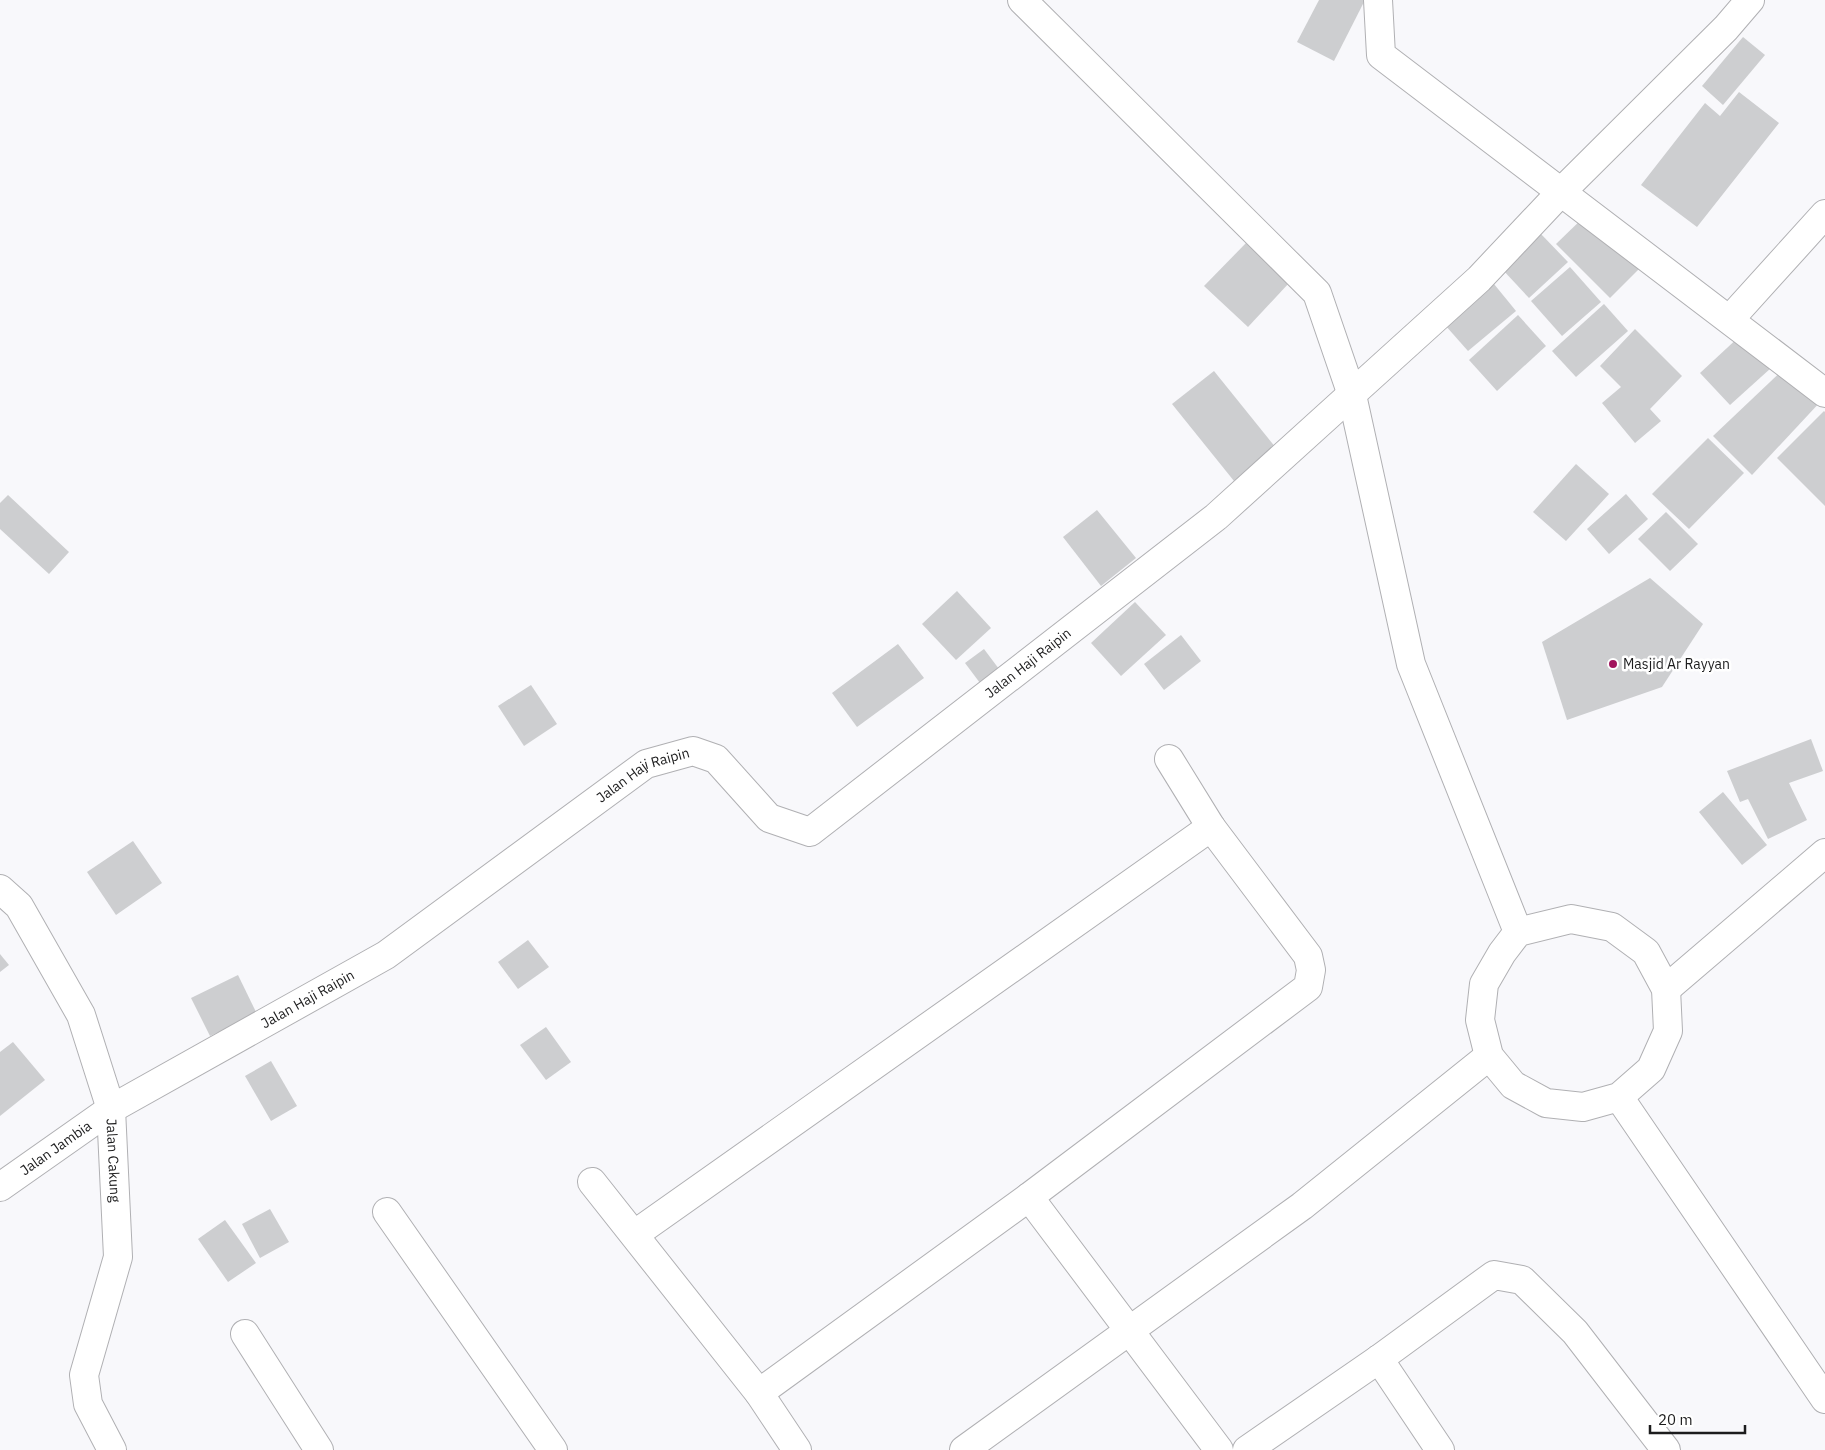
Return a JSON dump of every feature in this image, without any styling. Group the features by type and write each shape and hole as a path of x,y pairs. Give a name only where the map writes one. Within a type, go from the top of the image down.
{"street":[{"path":"1022,0 1317,293 1352,395 1411,664 1518,932"},
{"path":"1378,0 1382,55 1825,393"},
{"path":"1352,395 1479,279 1562,191 1726,28 1750,0"},
{"path":"1730,319 1825,214"},
{"name":"Jalan Haji Raipin","path":"111,1109 386,955 646,764 693,751 716,759 769,818 810,832 1216,517 1352,395"},
{"path":"759,1393 1029,1197 1308,987 1311,970 1308,956 1211,827 1169,759"},
{"path":"635,1234 1211,827"},
{"path":"1666,989 1825,853"},
{"name":"Jalan Cakung","path":"0,889 19,906 82,1015 111,1109 118,1257 84,1375 88,1404 112,1450"},
{"path":"1571,919 1612,927 1646,952 1666,989 1668,1031 1651,1069 1619,1097 1583,1107 1546,1103 1513,1085 1489,1056 1480,1020 1484,984 1502,953 1518,932 1571,919"},
{"path":"964,1450 1302,1206 1489,1056"},
{"path":"1619,1097 1825,1399"},
{"name":"Jalan Jambia","path":"0,1187 111,1109"},
{"path":"592,1182 759,1393 797,1450"},
{"path":"1029,1197 1219,1450"},
{"path":"387,1212 553,1450"},
{"path":"1247,1450 1494,1275 1522,1280 1576,1332 1666,1450"},
{"path":"245,1334 319,1450"},
{"path":"1378,1359 1440,1450"}],"building":[{"path":"1319,0 1365,0 1334,61 1297,42"},
{"path":"1743,37 1765,55 1723,105 1702,86"},
{"path":"1739,92 1779,123 1697,227 1641,185 1705,103 1720,116"},
{"path":"1587,214 1641,267 1610,298 1556,244"},
{"path":"1540,233 1568,262 1529,298 1502,269"},
{"path":"1246,243 1289,283 1248,327 1204,286"},
{"path":"1570,267 1601,302 1562,336 1531,301"},
{"path":"1494,284 1516,311 1468,351 1445,325"},
{"path":"1604,304 1628,331 1576,377 1552,351"},
{"path":"1518,315 1546,346 1497,391 1469,360"},
{"path":"1635,329 1682,376 1650,409 1661,421 1635,443 1602,403 1621,387 1600,366"},
{"path":"1741,335 1771,368 1730,405 1700,373"},
{"path":"1788,365 1822,400 1752,475 1713,436"},
{"path":"1214,371 1276,448 1234,481 1172,404"},
{"path":"1825,412 1825,506 1777,458"},
{"path":"1708,438 1744,473 1689,529 1652,494"},
{"path":"1576,464 1609,494 1566,541 1533,512"},
{"path":"1626,494 1648,519 1609,554 1587,529"},
{"path":"8,495 69,552 49,574 0,529 0,503"},
{"path":"1097,510 1136,558 1101,586 1063,537"},
{"path":"1666,512 1698,544 1670,571 1638,539"},
{"name":"Masjid Ar Rayyan","path":"1650,578 1703,624 1662,687 1567,720 1542,642"},
{"path":"957,591 991,628 956,660 922,624"},
{"path":"1135,602 1166,635 1121,676 1091,643"},
{"path":"1181,635 1201,661 1164,690 1144,664"},
{"path":"898,644 924,678 857,727 832,693"},
{"path":"984,649 1005,677 986,691 965,663"},
{"path":"531,685 557,724 524,746 498,706"},
{"path":"1811,739 1823,771 1789,783 1807,820 1768,839 1748,799 1740,802 1727,771"},
{"path":"1723,792 1767,845 1742,865 1699,812"},
{"path":"133,841 162,883 116,915 87,872"},
{"path":"528,940 549,967 518,989 498,962"},
{"path":"0,954 9,965 0,972"},
{"path":"238,975 257,1014 210,1036 191,998"},
{"path":"546,1027 571,1062 546,1080 520,1045"},
{"path":"13,1042 45,1080 0,1116 0,1052"},
{"path":"271,1061 297,1106 271,1121 245,1076"},
{"path":"270,1209 289,1242 260,1258 242,1224"},
{"path":"225,1220 256,1263 228,1282 198,1239"}],"place":[{"name":"Masjid Ar Rayyan","path":"1613,664"}]}
